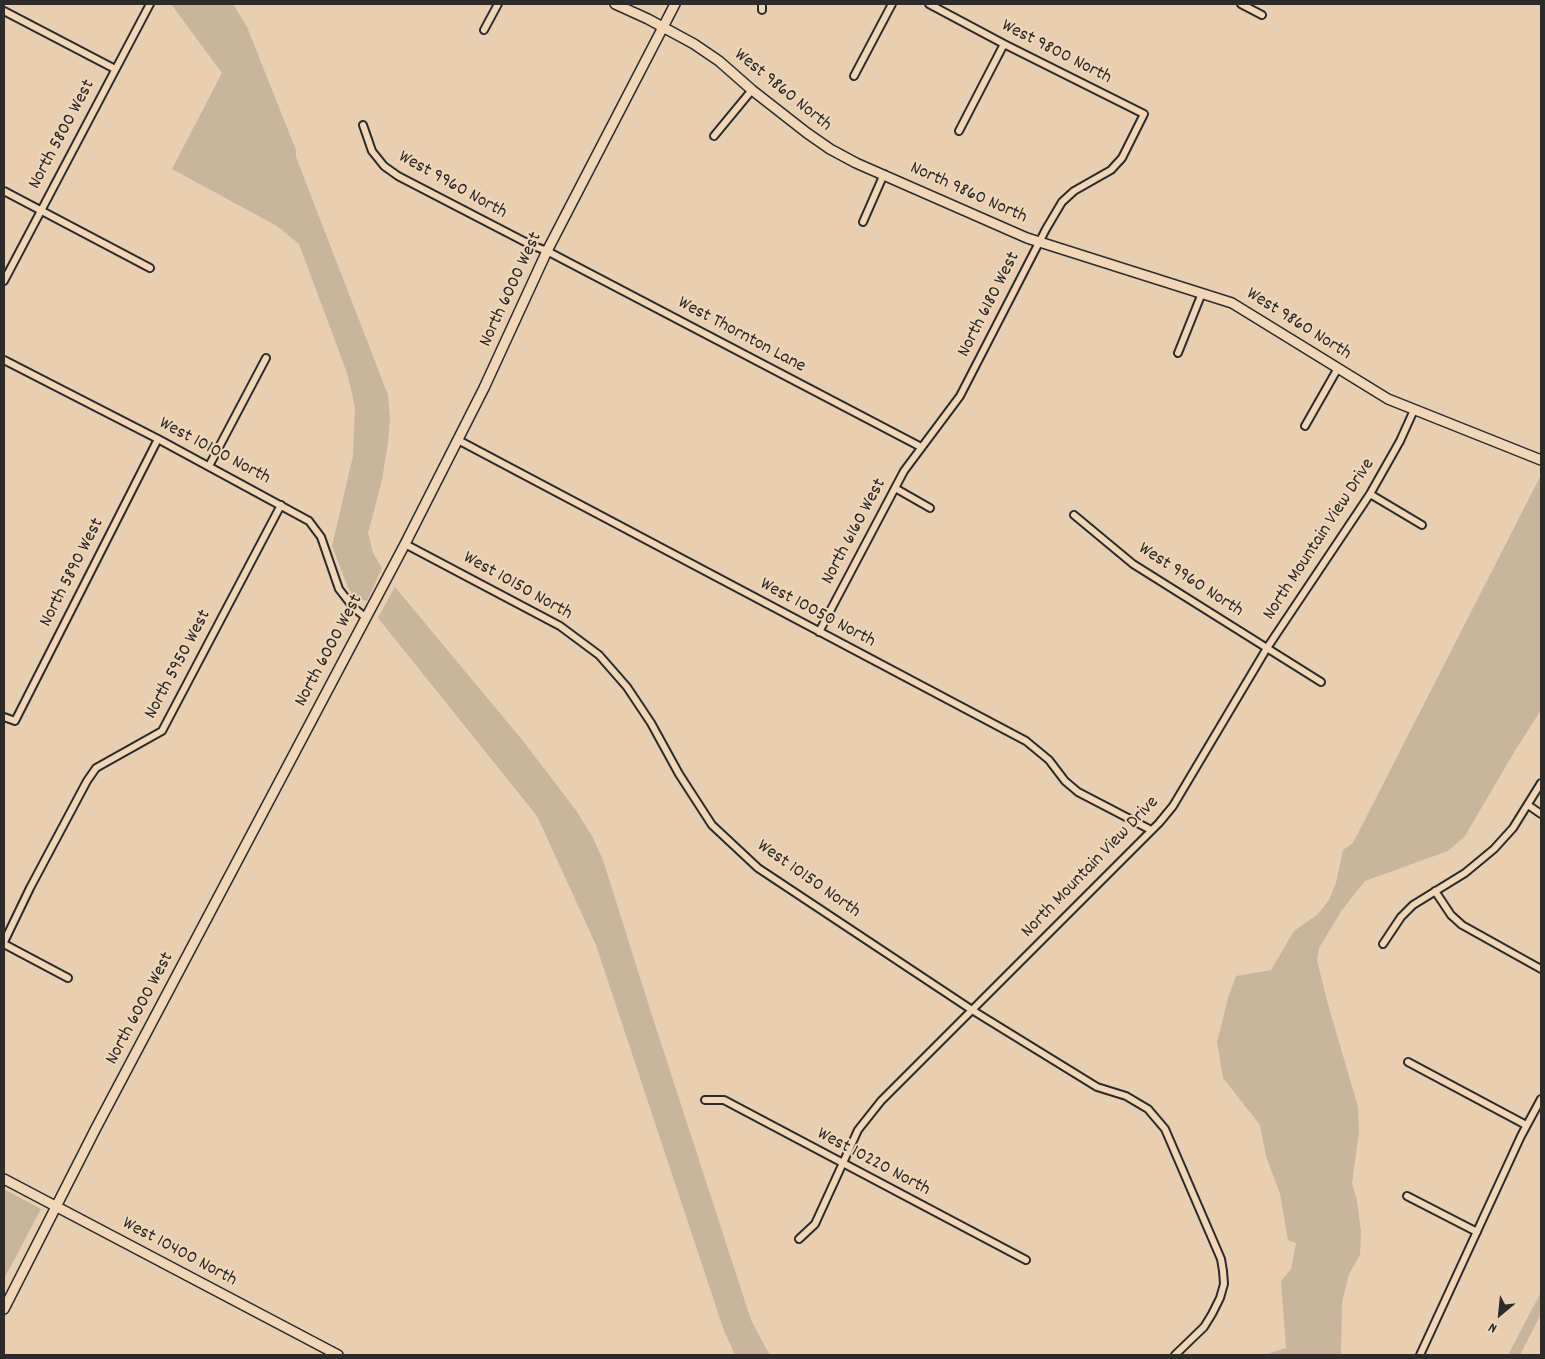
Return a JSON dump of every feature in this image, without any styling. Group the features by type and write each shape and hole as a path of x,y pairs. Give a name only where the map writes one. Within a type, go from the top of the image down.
{"street":[{"name":"North 5800 West","path":"4,281 150,4"},
{"path":"484,30 498,4"},
{"name":"West 9860 North","path":"614,4 694,44 719,61 752,90 830,149 856,163 884,174"},
{"name":"North 6000 West","path":"4,1309 405,544 458,440 547,252 675,4"},
{"path":"854,76 892,4"},
{"path":"1241,4 1262,15"},
{"name":"West 9800 North","path":"934,5 1004,44 1144,114"},
{"path":"4,10 115,69"},
{"path":"959,131 1004,44"},
{"path":"714,136 752,90"},
{"name":"North 6180 West","path":"921,447 960,396 1039,242 1062,202 1074,191 1111,170 1122,158 1144,114"},
{"name":"West 9960 North","path":"364,125 372,151 384,166 398,176 547,252"},
{"path":"862,222 884,174"},
{"name":"North 9860 North","path":"884,174 991,224 1039,242"},
{"path":"4,191 150,268"},
{"name":"West 9860 North","path":"1039,242 1232,303 1388,399 1541,460"},
{"name":"West Thornton Lane","path":"547,252 921,447"},
{"path":"1178,353 1202,293"},
{"path":"209,466 266,358"},
{"name":"West 10100 North","path":"4,360 158,439 309,521 321,537 339,589 353,607 366,617"},
{"path":"1306,426 1338,368"},
{"name":"North Mountain View Drive","path":"799,1239 815,1224 858,1130 881,1101 1159,823 1173,806 1267,648 1370,494 1400,441 1414,410"},
{"name":"North 5890 West","path":"4,717 15,720 158,439"},
{"name":"West 10050 North","path":"458,440 1026,741 1049,760 1066,781 1078,792 1151,830"},
{"name":"North 6160 West","path":"819,632 904,471 921,447"},
{"path":"895,488 930,508"},
{"path":"1370,494 1422,525"},
{"name":"North 5950 West","path":"4,943 30,888 82,789 96,768 162,731 281,505"},
{"name":"West 9960 North","path":"1074,515 1133,564 1321,682"},
{"name":"West 10150 North","path":"405,544 560,626 599,655 627,687 651,723 679,774 712,825 758,868 972,1010 1096,1087 1126,1096 1148,1109 1165,1129 1182,1166 1191,1193 1221,1259 1224,1284 1220,1298 1204,1327 1175,1355"},
{"path":"1383,944 1406,911 1474,867 1494,849 1513,828 1541,783"},
{"path":"1528,805 1541,814"},
{"path":"1435,891 1451,915 1462,925 1541,969"},
{"path":"4,943 68,978"},
{"path":"1408,1062 1526,1125"},
{"path":"1420,1355 1526,1125 1541,1099"},
{"name":"West 10220 North","path":"705,1100 724,1100 1026,1260"},
{"name":"West 10400 North","path":"4,1179 338,1355"},
{"path":"1407,1196 1477,1232"}],"shaded area":[{"path":"171,4 233,4 247,27 296,150 296,157 388,395 390,418 388,442 382,480 368,533 373,553 382,568 367,601 357,599 349,590 332,546 353,456 355,407 347,373 299,244 277,226 172,169 222,73"},
{"path":"1541,475 1541,710 1465,836 1448,851 1365,881 1342,910 1319,948 1317,960 1327,1001 1358,1107 1359,1132 1352,1183 1357,1201 1361,1231 1360,1255 1349,1274 1342,1302 1341,1355 1264,1355 1286,1348 1281,1281 1291,1269 1296,1243 1288,1240 1280,1194 1266,1156 1260,1125 1223,1078 1217,1042 1228,998 1236,976 1271,970 1294,931 1318,914 1329,900 1336,883 1343,850 1353,843"},
{"path":"395,587 523,741 575,809 592,836 603,860 751,1320 771,1355 736,1355 734,1353 723,1328 596,945 537,816 378,618"},
{"path":"4,1189 41,1209 4,1279"},
{"path":"1541,1292 1541,1314 1520,1355 1508,1355"}]}
